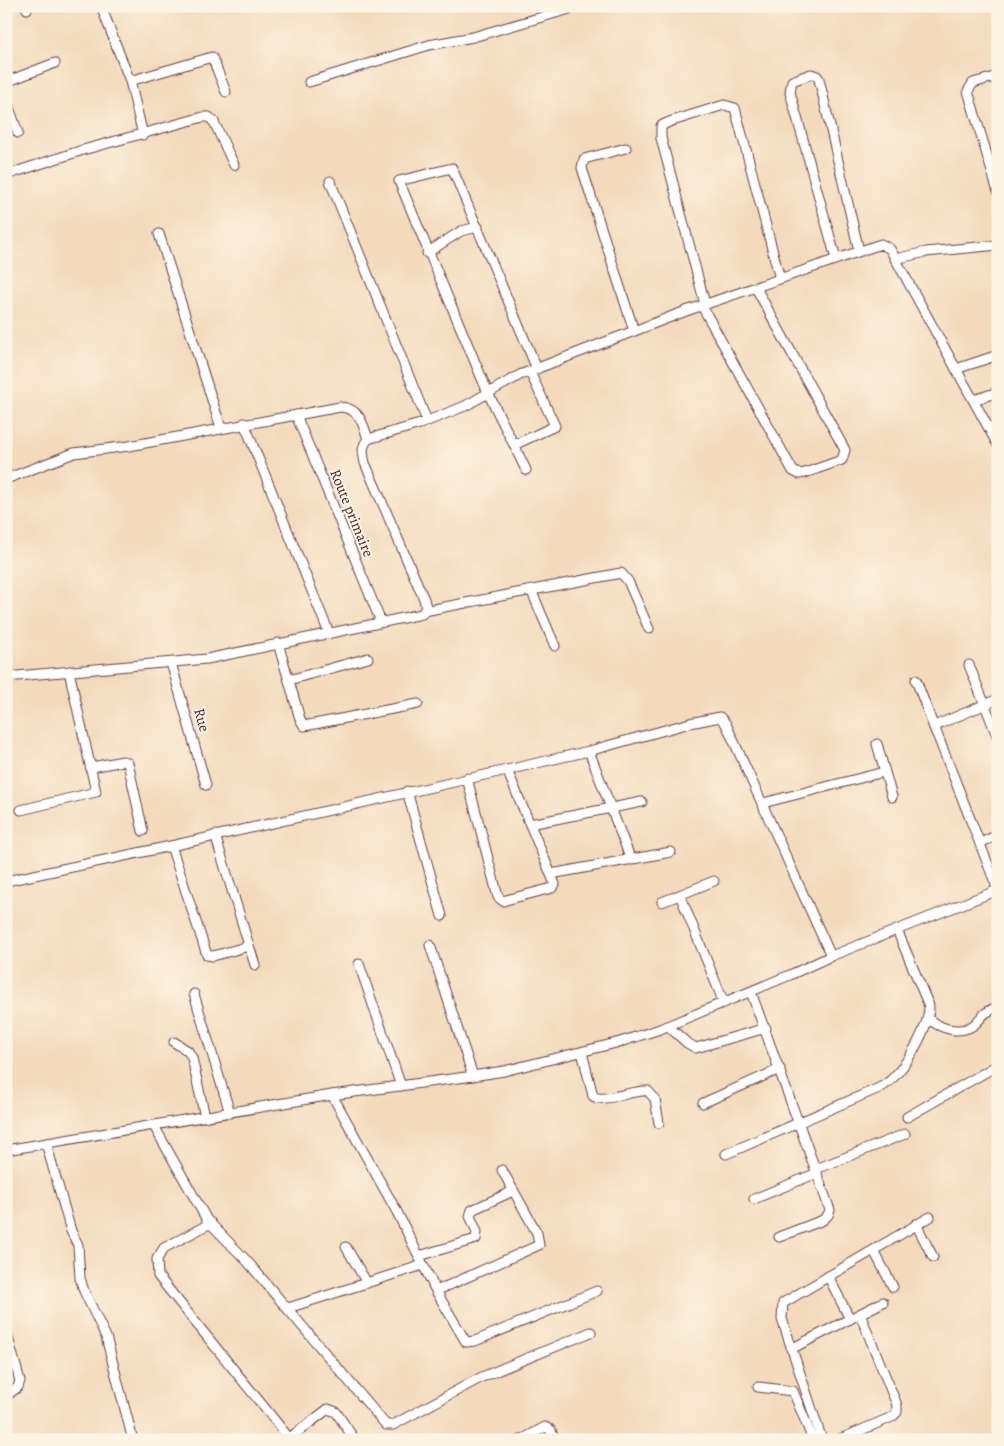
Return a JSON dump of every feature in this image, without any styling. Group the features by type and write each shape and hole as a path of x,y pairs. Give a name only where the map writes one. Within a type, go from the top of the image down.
{"street":[{"path":"101,6 130,81 143,135"},
{"path":"309,82 429,45 473,37 580,6"},
{"path":"130,81 212,57 226,92"},
{"path":"6,82 55,63"},
{"path":"836,259 790,92 792,80 811,74 819,79 859,251"},
{"path":"998,76 973,83 968,91 998,192"},
{"path":"6,99 18,133"},
{"path":"756,288 845,450 842,460 805,473 799,474 793,471 704,305 661,138 661,126 724,105 735,108 780,279"},
{"path":"6,175 83,150 143,135 196,118 209,117 214,122 234,166"},
{"path":"626,148 584,159 582,168 634,331"},
{"path":"514,445 555,426 478,227 452,168 399,182 427,253 488,393 526,470"},
{"path":"330,181 427,421"},
{"path":"427,253 461,231 478,227"},
{"path":"159,234 221,428"},
{"path":"424,611 426,607 424,599 365,463 362,453 364,444 368,439 427,421 533,370 634,331 859,251 885,244 998,445"},
{"path":"895,259 926,252 998,245"},
{"path":"956,369 998,355"},
{"path":"974,400 998,392"},
{"path":"6,479 74,453 340,407 350,408 356,412 368,439"},
{"name":"Route primaire","path":"296,415 381,622"},
{"path":"244,423 329,633"},
{"path":"6,677 171,663 226,656 278,643 417,616 424,611 532,592 621,573 628,581 649,629"},
{"path":"532,592 555,646"},
{"path":"278,643 300,719 304,726 418,704"},
{"path":"289,680 368,658"},
{"name":"Rue","path":"171,663 206,785"},
{"path":"969,665 998,738"},
{"path":"21,810 92,794 96,790 69,671"},
{"path":"6,1150 332,1096 473,1076 582,1052 668,1026 751,992 831,956 998,890 916,680"},
{"path":"937,736 936,726 998,699"},
{"path":"6,881 508,770 589,751 672,727 720,717 763,803 831,956"},
{"path":"877,744 892,797"},
{"path":"589,751 631,860"},
{"path":"92,768 123,761 128,763 142,831"},
{"path":"467,778 500,899 506,900 552,888 555,884 508,770"},
{"path":"763,803 884,772"},
{"path":"407,792 442,916"},
{"path":"530,824 642,802"},
{"path":"215,835 255,965"},
{"path":"980,842 998,835"},
{"path":"171,846 207,954 213,956 249,946"},
{"path":"551,874 671,852"},
{"path":"662,902 714,881"},
{"path":"680,895 724,1003"},
{"path":"726,1154 870,1092 894,1079 910,1056 928,1018 929,1006 897,930"},
{"path":"430,945 473,1076"},
{"path":"359,964 401,1086"},
{"path":"751,992 766,1028 830,1210 823,1220 779,1237"},
{"path":"194,994 230,1113"},
{"path":"928,1018 938,1027 964,1029 975,1024 989,1009 998,1007"},
{"path":"668,1026 687,1043 696,1048 766,1028"},
{"path":"174,1042 188,1051 192,1058 205,1117"},
{"path":"582,1052 593,1096 601,1099 637,1091 648,1091 655,1099 659,1123"},
{"path":"907,1117 998,1065"},
{"path":"703,1103 780,1069"},
{"path":"332,1096 463,1338 470,1342 597,1292"},
{"path":"154,1126 202,1213 288,1308 382,1421 389,1426 482,1377 591,1332"},
{"path":"754,1199 905,1134"},
{"path":"46,1143 71,1231 78,1245 80,1278 84,1291 106,1337 133,1440"},
{"path":"436,1290 539,1245 537,1233 502,1170"},
{"path":"419,1256 476,1239 477,1232 470,1216 472,1210 513,1191"},
{"path":"822,1440 782,1319 783,1302 930,1217"},
{"path":"211,1223 164,1248 157,1259 158,1276 288,1439 328,1409 332,1409 355,1440"},
{"path":"916,1224 933,1257"},
{"path":"346,1246 366,1283"},
{"path":"874,1250 892,1287"},
{"path":"288,1308 423,1265"},
{"path":"828,1276 850,1319"},
{"path":"791,1349 883,1302"},
{"path":"838,1440 892,1417 897,1412 897,1405 860,1314"},
{"path":"6,1330 20,1381 18,1387 6,1396"},
{"path":"758,1387 794,1391 813,1440"},
{"path":"521,1440 545,1427 550,1430 554,1440"}]}
